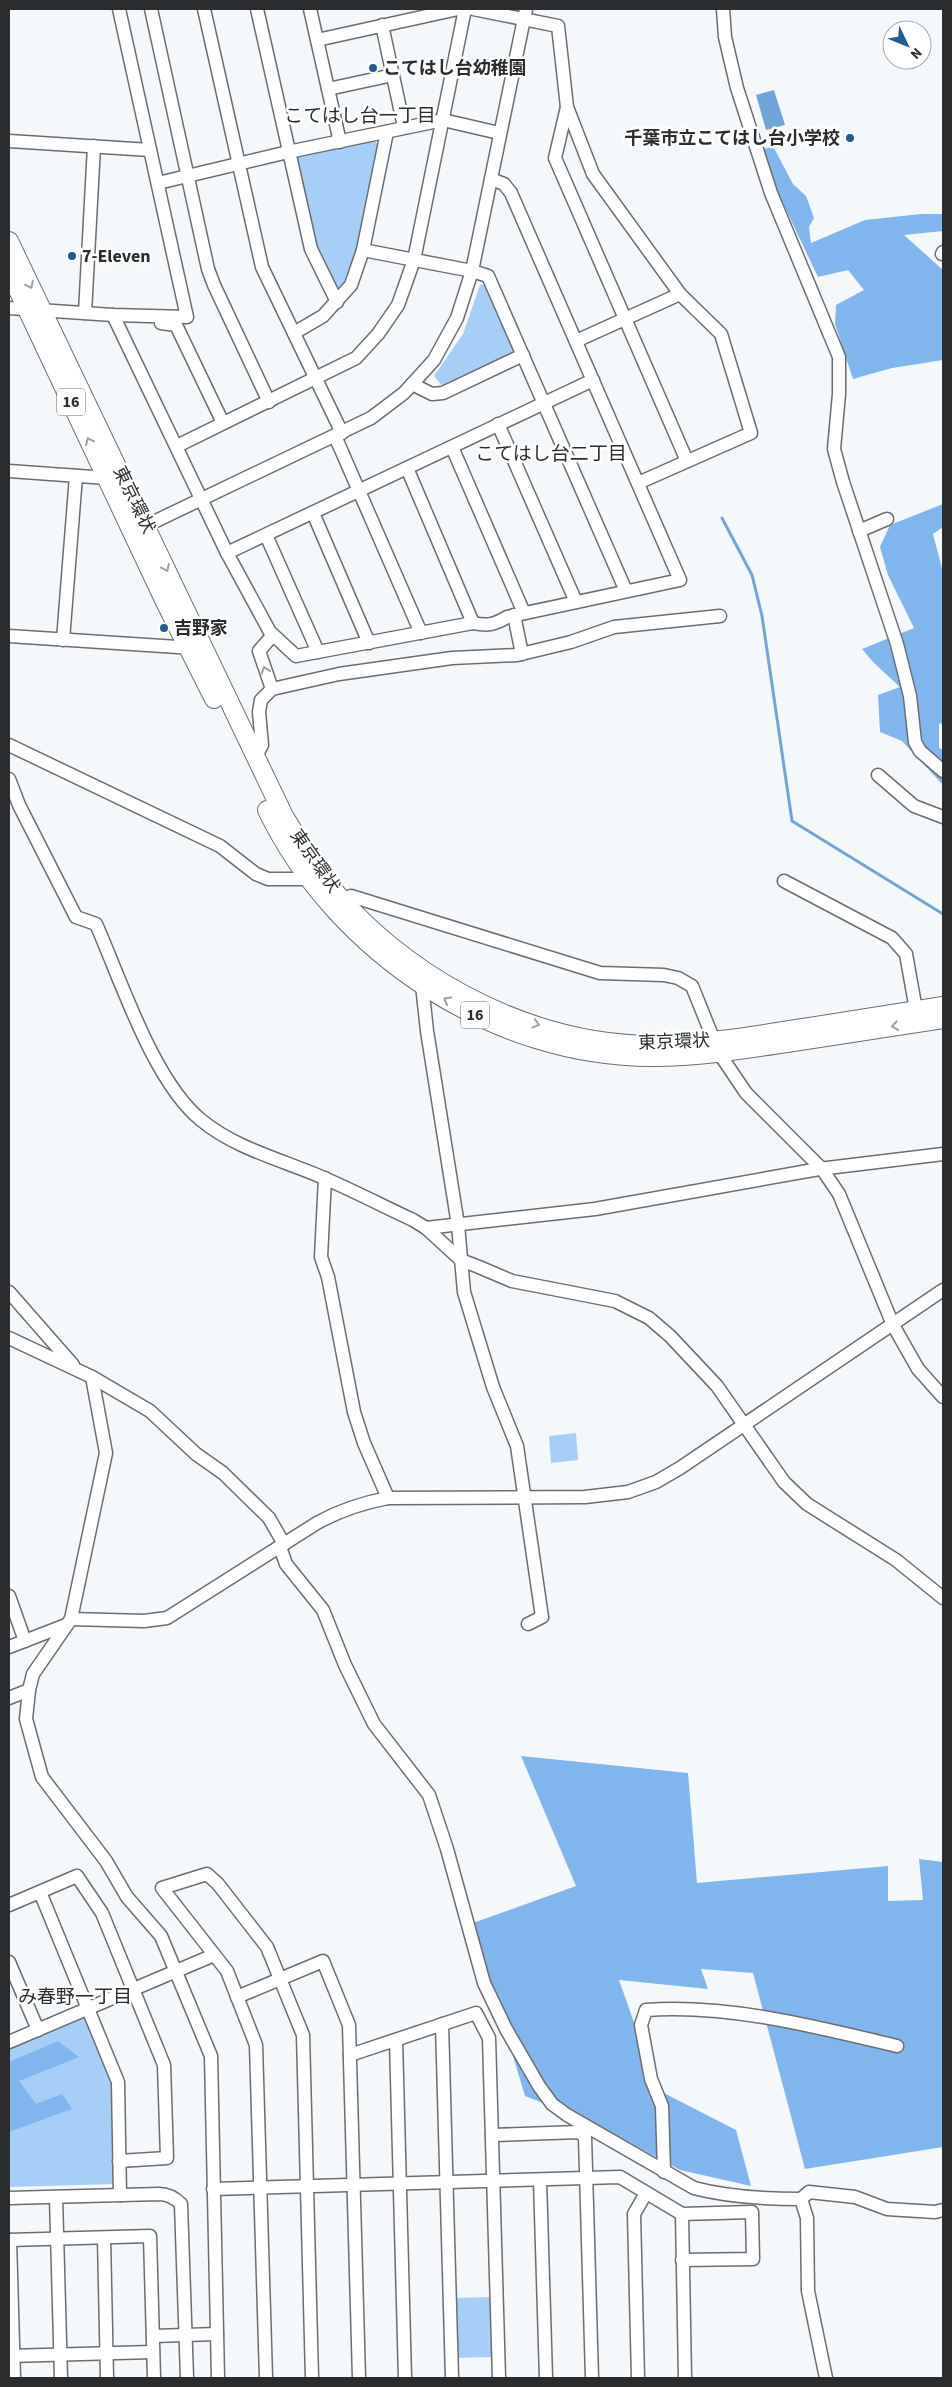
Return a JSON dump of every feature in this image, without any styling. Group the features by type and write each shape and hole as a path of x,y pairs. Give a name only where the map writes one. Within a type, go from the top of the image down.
{"highway":[{"name":"東京環状","path":"9,241 34,309 107,478 140,529"},
{"name":"東京環状","path":"9,271 34,309 140,529 196,648 271,817 288,847 325,899 366,941 422,985 478,1016 527,1035 576,1049 616,1055 652,1057 943,1006"},
{"name":"東京環状","path":"196,648 284,816 323,877 367,925 406,960 484,1005 524,1021 574,1036 616,1042 716,1047 943,1019"}],"street":[{"path":"9,308 113,315 188,317 119,9"},
{"path":"151,9 214,285 269,402"},
{"path":"204,9 262,267 316,379 359,491 421,633"},
{"path":"257,9 311,249 337,302"},
{"path":"310,9 340,142"},
{"path":"317,40 458,9"},
{"path":"177,446 356,358 378,334 398,305 414,260 465,9"},
{"path":"474,9 525,14 558,26 567,107 593,174 680,294 721,334 751,433 638,483"},
{"path":"723,9 725,37 737,88 771,193 839,357 840,387 834,449 843,482 897,644 910,696 915,742 920,750 943,771"},
{"path":"140,529 371,418 404,393 434,360 457,318 472,271 525,14"},
{"path":"382,25 404,127"},
{"path":"328,89 393,76"},
{"path":"567,107 555,158 687,461"},
{"path":"158,183 288,152 443,120 499,133"},
{"path":"294,333 323,316 351,285 364,250 387,132"},
{"path":"9,140 150,150"},
{"path":"85,313 94,146"},
{"path":"113,315 227,553 273,635 296,656 473,623 484,626 496,624 519,614 680,580 511,193 504,184 491,179"},
{"path":"364,250 472,271 488,276 626,591"},
{"path":"576,341 680,294"},
{"path":"152,316 159,323 176,325 223,423"},
{"path":"412,384 432,394 443,393 523,355"},
{"path":"227,553 593,380"},
{"path":"498,424 576,602"},
{"path":"452,447 519,614 522,654"},
{"path":"407,468 473,623"},
{"path":"9,471 107,478"},
{"path":"63,640 76,476"},
{"path":"313,513 369,643"},
{"path":"860,531 887,519"},
{"path":"266,535 318,652"},
{"path":"254,758 262,745 259,712 261,700 272,689 339,674 452,658 522,654 571,642 614,627 720,616"},
{"path":"272,689 259,651 273,635"},
{"path":"9,636 196,648"},
{"path":"9,745 74,777 117,795 220,846 256,874 268,879 311,879"},
{"path":"878,775 914,806 943,817"},
{"path":"9,779 14,804 76,917 96,924 149,1048 166,1077 200,1119 237,1142 325,1178 426,1228 461,1260 512,1281 615,1301 649,1318 670,1336 717,1386 784,1482 807,1504 896,1560 943,1598"},
{"path":"784,881 892,938 906,954 916,1010"},
{"path":"342,899 351,896 600,973 664,975 678,978 692,986 716,1047 746,1093 822,1169 846,1210 893,1325 918,1369 943,1396"},
{"path":"422,985 427,1031 458,1225 464,1292 493,1387 517,1446 522,1496 542,1618 528,1624"},
{"path":"426,1228 595,1209 822,1169 943,1154"},
{"path":"325,1178 320,1257 328,1277 354,1412 364,1443 388,1498"},
{"path":"9,1647 69,1622 144,1621 167,1618 339,1511 388,1498 585,1497 628,1492 656,1482 680,1468 943,1290"},
{"path":"9,1292 86,1374 106,1453 69,1622 33,1674 26,1719 42,1776 106,1862 127,1897 161,1936 211,2056 218,2378"},
{"path":"12,1343 86,1374 150,1411 196,1454 223,1473 269,1518 282,1545 286,1564 323,1610 345,1665 374,1724 429,1795 447,1848 484,1984 539,2086 552,2104 566,2115 664,2172 694,2188 712,2193 774,2199 800,2199 809,2192 855,2197 888,2209 936,2212 943,2210"},
{"path":"9,1596 26,1641"},
{"path":"9,1698 29,1690"},
{"path":"266,2378 256,2045 227,1971 162,1888 207,1874 218,1884 266,1947 303,2035 312,2378"},
{"path":"10,1900 40,1892 77,1876 102,1913 164,2065 167,2158 119,2160"},
{"path":"40,1892 118,2082 120,2196"},
{"path":"9,2042 214,1955"},
{"path":"237,1997 323,1961 349,2025 359,2378"},
{"path":"9,1962 38,2030"},
{"path":"664,2172 662,2106 651,2079 641,2025 646,2010 677,2008 763,2018 802,2024 897,2046"},
{"path":"350,2055 476,2012 489,2038 499,2378"},
{"path":"442,2024 452,2378"},
{"path":"396,2040 405,2378"},
{"path":"492,2135 579,2132 585,2137 592,2378"},
{"path":"213,2189 620,2178 682,2214 752,2212 753,2259 682,2260"},
{"path":"540,2180 546,2378"},
{"path":"638,2378 634,2214 646,2193"},
{"path":"9,2198 167,2194 180,2204 187,2378"},
{"path":"56,2196 61,2378"},
{"path":"800,2199 807,2218 808,2291 826,2378"},
{"path":"682,2214 685,2378"},
{"path":"14,2378 11,2356 10,2240 150,2236 154,2378"},
{"path":"104,2238 107,2378"},
{"path":"153,2336 217,2334"},
{"path":"11,2356 153,2352"}],"shaded area":[{"path":"774,90 785,125 766,130 756,95"},
{"path":"372,139 379,145 366,221 356,258 349,275 340,292 335,292 313,245 294,163 298,157"},
{"path":"773,146 793,184 806,196 814,218 809,227 811,243 865,220 921,214 943,214 943,231 904,235 943,270 943,360 892,368 853,379 835,324 836,305 864,290 848,270 818,277 758,151"},
{"path":"488,284 517,350 514,356 444,389 434,376 463,334 480,285"},
{"path":"943,504 943,527 933,534 943,572 943,725 939,723 939,748 943,750 943,785 902,741 880,732 878,695 900,687 862,649 914,628 888,575 880,547 890,525"},
{"path":"576,1433 578,1460 551,1463 549,1436"},
{"path":"521,1756 688,1773 697,1883 888,1866 888,1901 923,1900 919,1859 943,1862 943,2147 805,2169 753,1973 701,1969 708,1989 619,1980 658,2090 736,2130 751,2186 680,2170 588,2120 525,2096 473,1923 576,1886"},
{"path":"83,2016 112,2082 115,2184 9,2187 9,2047"},
{"path":"58,2041 79,2057 19,2081 36,2104 62,2094 72,2109 9,2132 9,2062"},
{"path":"492,2297 493,2357 455,2358 454,2298"}],"waterway":[{"path":"722,518 752,575 762,616 792,821 943,914"}],"place":[{"name":"こてはし台幼稚園","path":"373,68"},
{"name":"千葉市立こてはし台小学校","path":"850,138"},
{"name":"7-Eleven","path":"72,256"},
{"name":"吉野家","path":"164,628"}],"district":[{"name":"こてはし台一丁目","path":"360,116"},
{"name":"こてはし台二丁目","path":"551,454"},
{"name":"み春野一丁目","path":"75,1997"}]}
